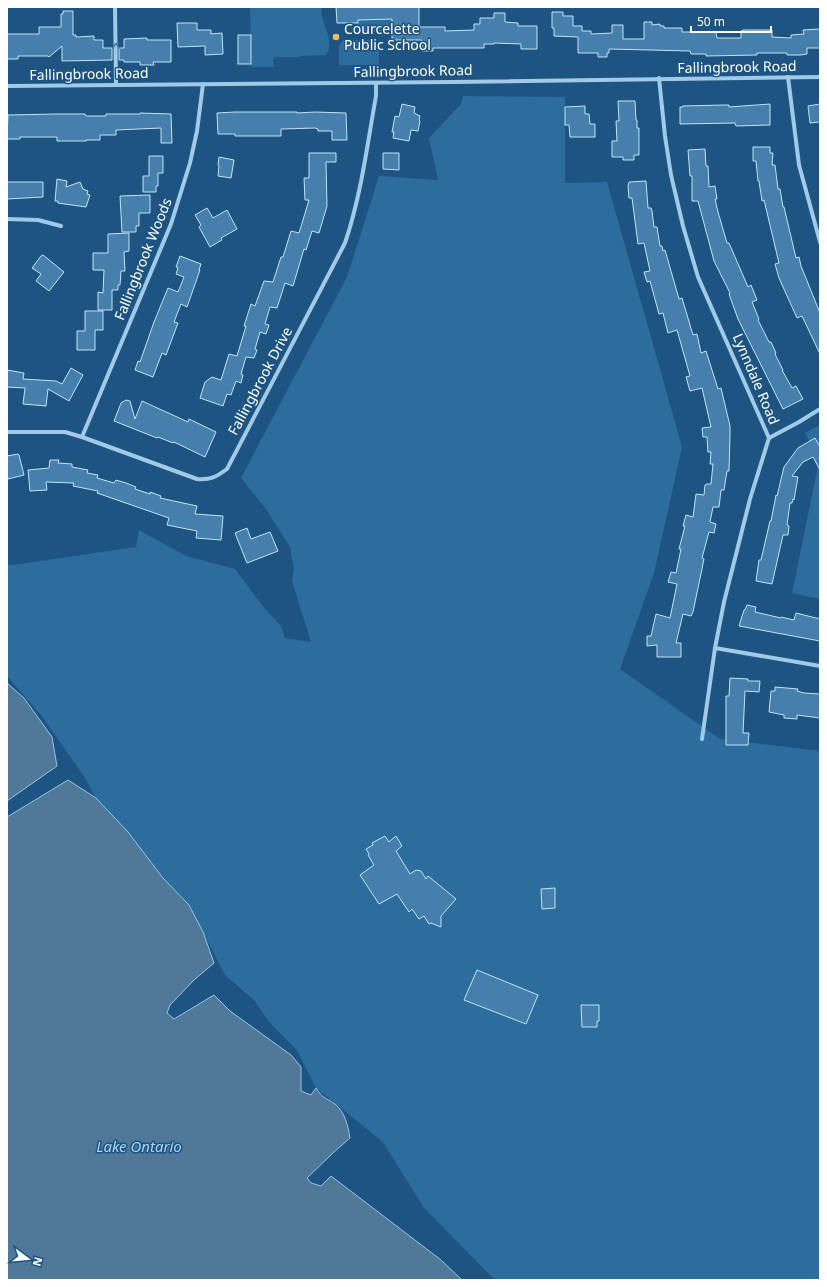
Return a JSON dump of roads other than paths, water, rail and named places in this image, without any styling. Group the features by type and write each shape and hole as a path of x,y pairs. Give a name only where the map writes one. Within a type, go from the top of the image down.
{"street":[{"path":"115,7 116,84"},
{"path":"788,77 799,165 820,242"},
{"name":"Fallingbrook Road","path":"7,86 820,77"},
{"name":"Lynndale Road","path":"659,78 671,175 683,226 696,270 769,438 750,499 724,602 715,648 702,739"},
{"name":"Fallingbrook Drive","path":"7,432 65,432 197,479 208,480 227,469 345,243 359,196 376,96 376,83"},
{"name":"Fallingbrook Woods","path":"82,437 170,224 190,163 203,84"},
{"path":"7,219 38,220 61,226"},
{"path":"769,438 820,409"},
{"path":"715,648 820,666"}],"water":[{"path":"7,683 24,698 52,737 57,766 7,801"},
{"name":"Lake Ontario","path":"68,780 96,798 128,832 163,878 189,905 203,932 214,963 194,980 170,1005 167,1013 174,1019 214,995 230,1011 291,1055 301,1067 301,1091 311,1095 316,1088 322,1096 335,1104 346,1120 350,1138 307,1178 311,1183 321,1186 331,1176 441,1260 462,1280 7,1280 7,817"}],"place":[{"name":"Courcelette Public School","path":"336,37"}]}
